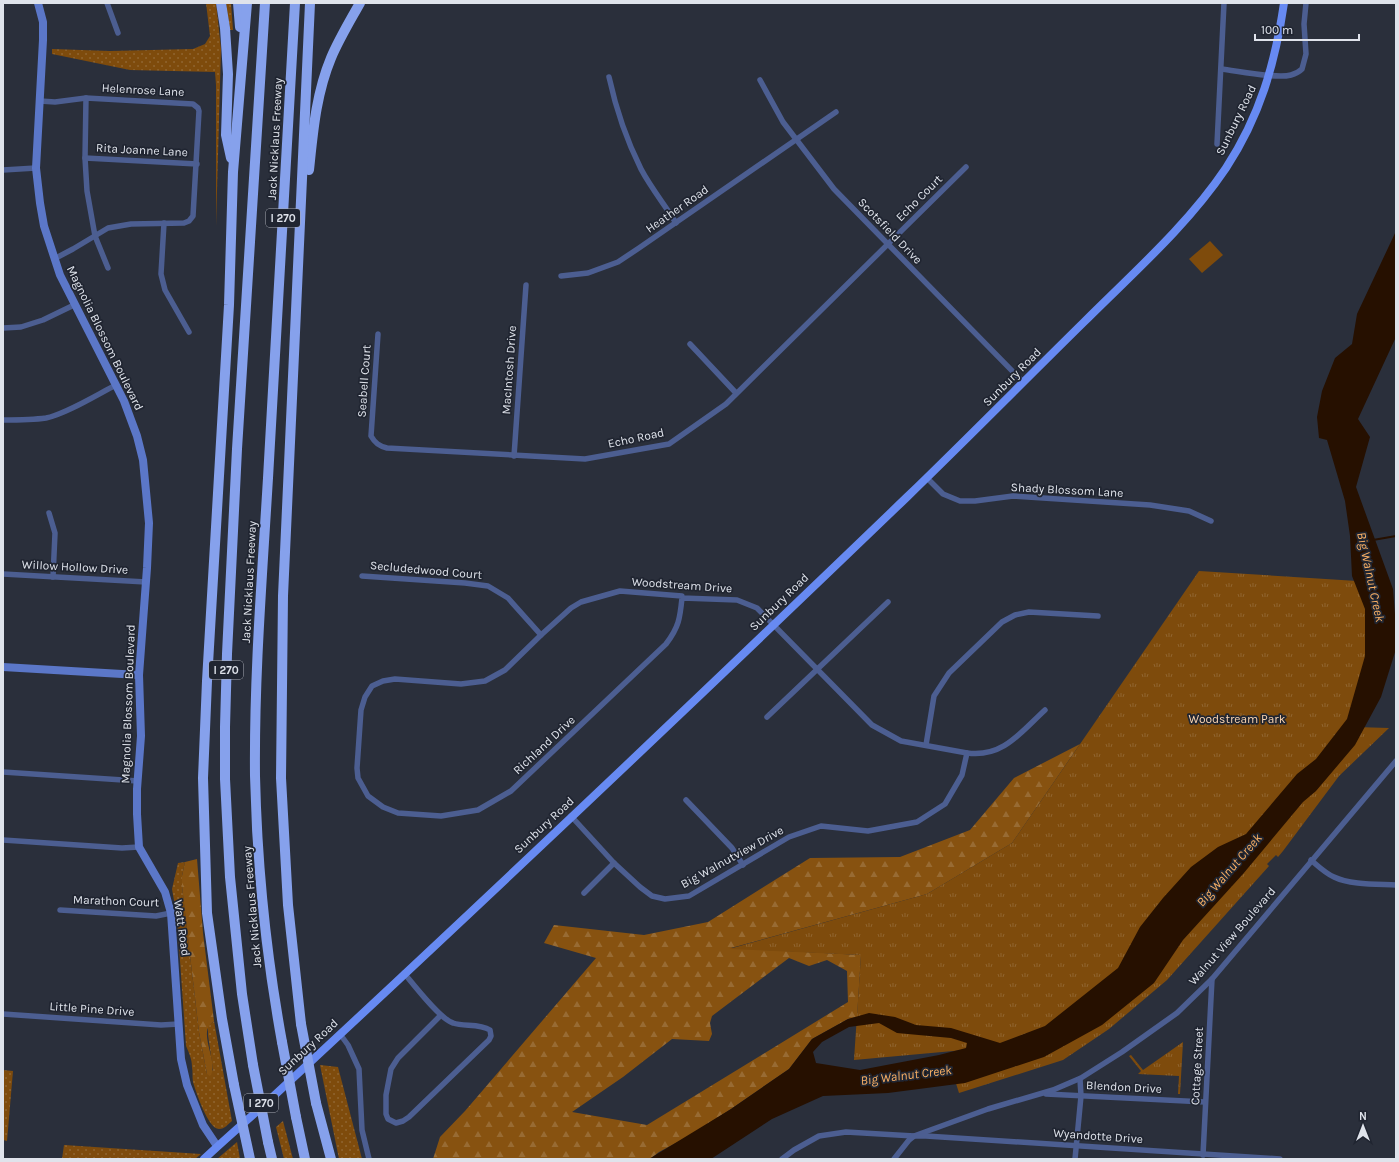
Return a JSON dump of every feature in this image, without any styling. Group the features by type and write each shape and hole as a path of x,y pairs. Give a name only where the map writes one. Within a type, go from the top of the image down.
{"highway":[{"path":"221,3 225,28 228,74 226,135 233,172"},
{"path":"238,3 242,69"},
{"path":"247,3 233,172 229,305 207,681 203,778 207,913 222,1019 250,1159"},
{"name":"Jack Nicklaus Freeway","path":"265,3 237,449 227,654 225,779 230,877 242,994 253,1065 272,1159"},
{"name":"Jack Nicklaus Freeway","path":"295,3 262,588 255,727 255,779 260,880 272,989 305,1159"},
{"path":"310,3 283,596 281,778 288,905 301,1024 316,1103 331,1159"},
{"path":"297,309 312,139 319,96 331,58 360,3"}],"main road":[{"name":"Sunbury Road","path":"204,1159 340,1034 744,653 927,478 1151,256 1199,203 1219,178 1240,145 1258,107 1270,75 1277,49 1284,3"}],"street":[{"name":"Magnolia Blossom Boulevard","path":"38,3 43,22 36,168 43,220 60,275 124,401 137,436 143,460 149,523 139,675 141,736 137,814 139,847"},
{"path":"107,3 118,33"},
{"path":"1217,144 1224,3"},
{"path":"1221,69 1289,76 1302,69 1306,54 1304,24 1306,3"},
{"path":"609,76 613,97 622,127 642,170 676,223"},
{"name":"Scotsfield Drive","path":"760,80 783,122 834,189 1023,382"},
{"path":"86,98 85,158 87,191 95,236 108,268"},
{"name":"Helenrose Lane","path":"40,101 55,102 86,98 196,105 199,111 193,216 191,220 184,223 164,223"},
{"name":"Heather Road","path":"561,276 588,273 618,262 836,112"},
{"name":"Rita Joanne Lane","path":"85,158 196,164"},
{"name":"Echo Court","path":"888,244 966,167"},
{"path":"3,170 36,168"},
{"path":"54,259 74,249 108,228 131,224 164,223 161,274 166,290 189,332"},
{"name":"Echo Road","path":"371,430 375,442 380,447 387,448 585,460 669,444 726,404 888,244"},
{"name":"MacIntosh Drive","path":"514,456 526,285"},
{"path":"3,328 29,325 74,305"},
{"name":"Seabell Court","path":"371,430 378,334"},
{"path":"690,344 736,393"},
{"path":"3,420 47,418 116,385"},
{"name":"Shady Blossom Lane","path":"927,478 943,494 960,501 975,501 1013,496 1150,505 1189,511 1211,521"},
{"path":"48,513 55,533 53,577"},
{"name":"Willow Hollow Drive","path":"3,574 146,582"},
{"name":"Secludedwood Court","path":"362,576 488,586 508,598 541,634"},
{"name":"Woodstream Drive","path":"372,686 383,681 395,679 461,684 485,681 505,670 541,634 581,602 620,591 682,596 682,598 737,600 757,608 872,725 901,741 967,753 977,754 996,751 1012,741 1045,710"},
{"name":"Richland Drive","path":"372,686 365,697 361,710 357,768 358,778 368,796 383,807 398,813 441,816 478,810 511,791 666,644 675,632 680,618 682,598"},
{"path":"767,717 888,602"},
{"path":"926,745 934,696 949,672 1002,622 1015,615 1029,612 1098,616"},
{"path":"3,667 139,675"},
{"name":"Big Walnutview Drive","path":"571,816 614,863 640,888 652,896 665,900 689,896 789,837 821,826 868,831 917,822 945,804 962,776 967,753"},
{"name":"Walnut View Boulevard","path":"782,1159 794,1150 819,1136 846,1132 914,1136 988,1109 1042,1094 1080,1079 1122,1052 1177,1013 1212,979 1396,761"},
{"path":"3,772 138,781"},
{"path":"686,800 732,848 743,865"},
{"path":"3,840 122,848 139,847"},
{"name":"Watt Road","path":"139,847 165,892 171,913 182,1059 187,1085 203,1125 217,1146"},
{"path":"1311,860 1334,878 1348,881 1396,885"},
{"path":"584,893 614,863"},
{"name":"Marathon Court","path":"60,910 156,916 171,913"},
{"path":"404,973 441,1015 450,1022 461,1025 486,1027 490,1030 491,1036 489,1040 409,1117 399,1122 391,1121 388,1119 385,1106 388,1082 393,1064 441,1015"},
{"name":"Cottage Street","path":"1203,1154 1212,979"},
{"name":"Little Pine Drive","path":"3,1014 154,1024 179,1024"},
{"path":"340,1034 348,1045 359,1069 362,1130 369,1159"},
{"path":"1076,1159 1081,1096 1080,1079"},
{"name":"Blendon Drive","path":"1042,1094 1205,1102"},
{"path":"894,1159 914,1136"},
{"name":"Wyandotte Drive","path":"914,1136 993,1139 1280,1159"}],"green space":[{"path":"206,3 216,3 221,49 216,226 215,72 130,70 52,54 52,49 110,51 193,49 205,44 210,36"},
{"path":"226,3 231,3 233,30 230,30"},
{"path":"1210,241 1223,255 1202,273 1189,259"},
{"name":"Woodstream Park","path":"1199,571 1373,582 1383,637 1355,727 1389,728 1339,776 1278,857 1276,855 1267,864 1269,866 1167,980 1109,1029 1063,1060 959,1093 949,1061 964,1050 854,1060 861,955 729,949 927,894 1012,843"},
{"path":"1080,744 1012,843 927,894 731,948 861,955 857,1017 848,1019 812,1039 789,1069 731,1109 689,1136 659,1152 650,1159 433,1159 440,1137 465,1111 596,958 544,943 554,925 644,935 708,922 810,858 900,857 970,830 1014,778","holes":["789,958 809,966 827,960 847,971 848,1002 647,1125 572,1112 623,1077 672,1039 709,1041 712,1034 710,1023 712,1016"]},
{"path":"197,859 203,933 214,1021 209,1025 207,1031 208,1044 213,1065 210,1076 207,1074 199,1032 182,886 182,876 185,862"},
{"path":"185,862 182,876 182,886 199,1032 207,1074 213,1070 208,1026 214,1021 232,1121 221,1129 215,1127 211,1123 203,1109 193,1082 191,1061 186,1046 177,918 172,889 178,863"},
{"path":"1183,1042 1180,1094 1178,1094 1179,1076 1138,1074 1141,1071 1129,1056 1131,1055 1143,1070"},
{"path":"320,1065 338,1067 362,1159 339,1159"},
{"path":"3,1070 13,1071 7,1141 3,1140"},
{"path":"283,1121 293,1159 284,1159 276,1127"},
{"path":"237,1142 240,1159 217,1159"},
{"path":"64,1145 201,1154 195,1159 62,1159"}],"water":[{"name":"Big Walnut Creek","path":"1396,231 1396,337 1358,419 1370,437 1356,487 1393,589 1396,649 1381,697 1355,745 1316,791 1303,802 1243,874 1183,940 1154,983 1102,1025 1044,1057 965,1083 888,1093 823,1096 772,1119 711,1159 649,1159 731,1109 789,1069 812,1039 848,1019 869,1013 895,1017 916,1025 951,1028 1000,1043 1045,1026 1118,968 1140,927 1163,898 1191,867 1218,847 1246,834 1297,774 1316,759 1347,719 1365,656 1365,609 1352,576 1350,536 1345,501 1327,440 1319,438 1317,417 1322,391 1335,358 1352,344 1357,314","holes":["879,1023 897,1033 951,1038 967,1043 966,1048 939,1055 860,1070 816,1063 813,1052 822,1042 849,1027"]}],"waterway":[{"name":"Big Walnut Creek","path":"1373,540 1396,536"}]}
